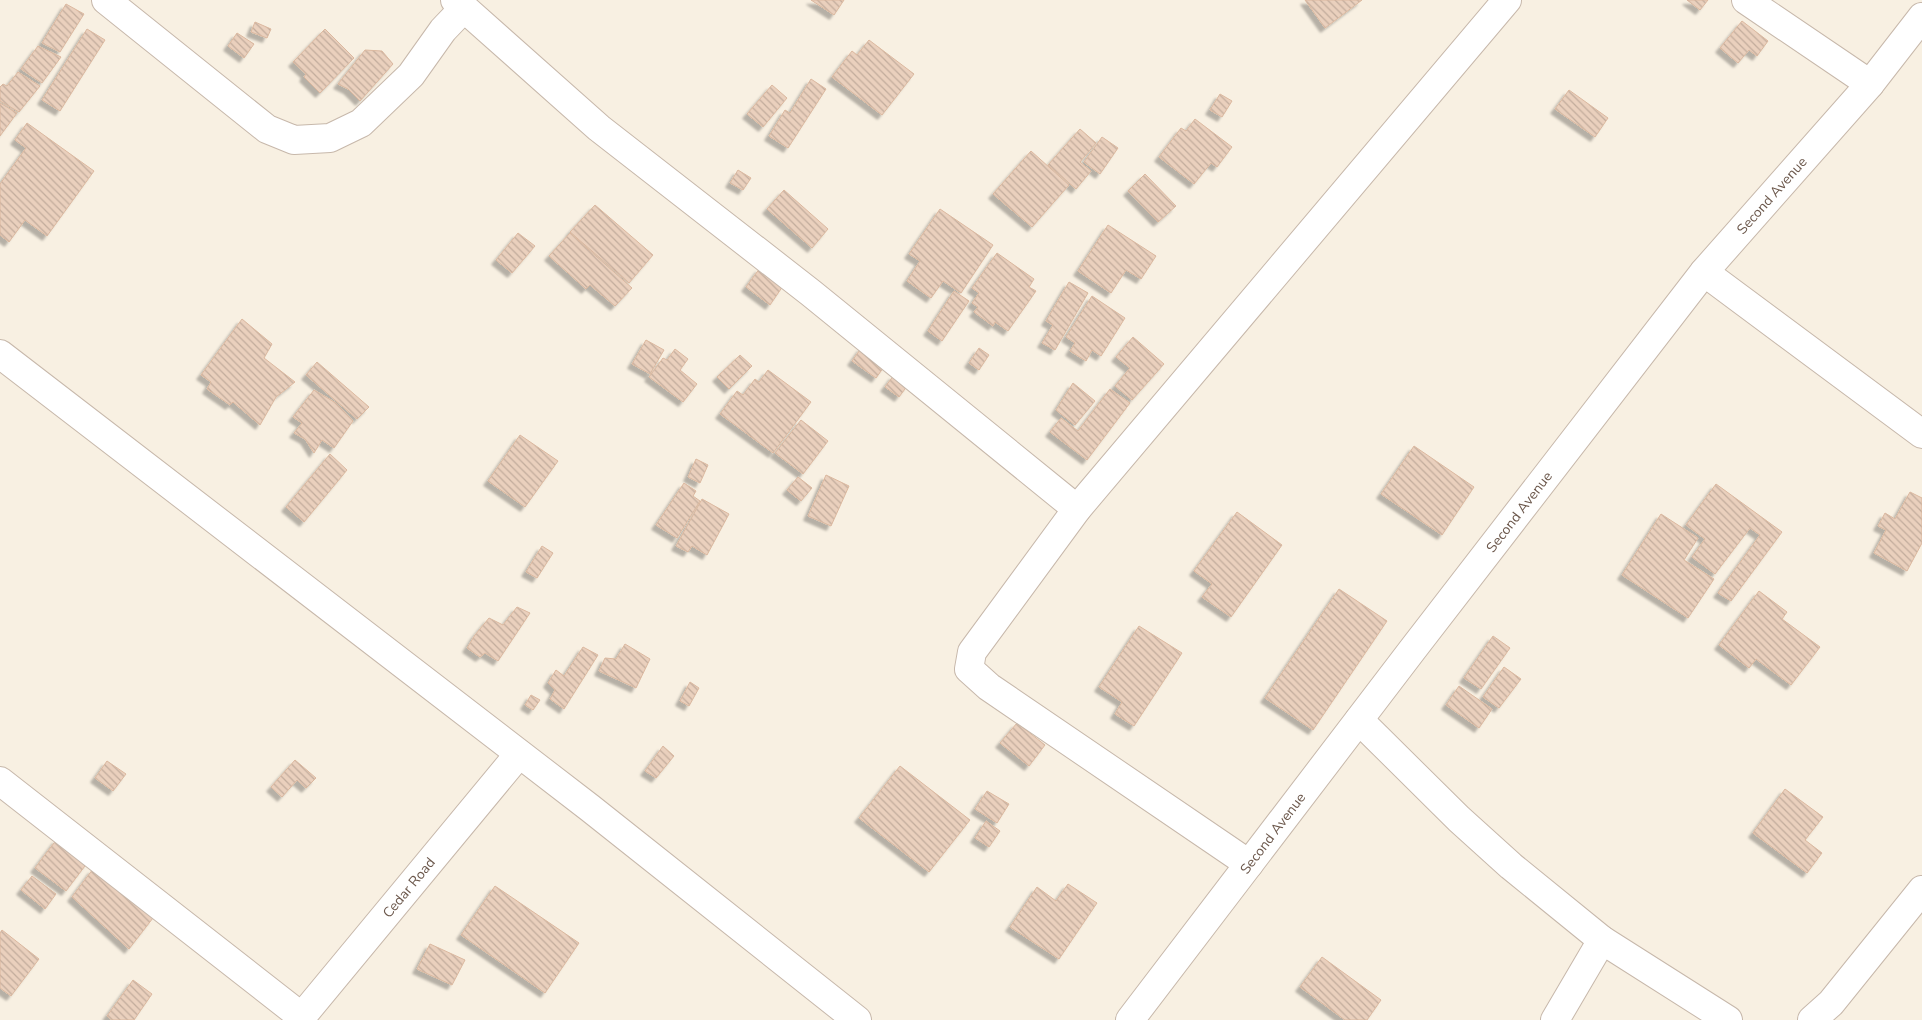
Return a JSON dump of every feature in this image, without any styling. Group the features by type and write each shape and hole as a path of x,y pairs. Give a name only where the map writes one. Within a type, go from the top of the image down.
{"street":[{"path":"106,0 267,129 294,140 330,138 361,123 411,76 459,4 599,128 811,293 1077,509"},
{"path":"1249,864 989,687 970,669 972,652 1077,509 1507,0"},
{"path":"1746,0 1870,84"},
{"name":"Second Avenue","path":"1130,1020 1704,272 1870,84 1922,16"},
{"path":"1704,272 1922,434"},
{"path":"0,354 519,754 858,1020"},
{"path":"1359,720 1496,853 1602,940 1728,1020"},
{"name":"Cedar Road","path":"300,1018 519,754"},
{"path":"0,781 300,1018"},
{"path":"1812,1020 1831,1003 1922,890"},
{"path":"1555,1020 1602,940"}],"building":[{"path":"811,0 844,0 834,15"},
{"path":"1305,0 1362,0 1325,28"},
{"path":"1687,0 1708,0 1700,10"},
{"path":"66,4 84,14 60,52 42,43"},
{"path":"1742,21 1768,41 1757,56 1749,50 1738,63 1720,48"},
{"path":"255,22 271,29 267,38 251,32"},
{"path":"87,29 105,40 60,111 42,100"},
{"path":"325,29 354,58 320,93 304,77 306,74 293,62"},
{"path":"237,33 254,44 244,58 228,46"},
{"path":"869,40 914,74 882,115 832,77 852,51 857,55"},
{"path":"38,46 61,57 42,83 21,69"},
{"path":"365,50 382,51 393,64 360,101 348,89 338,84"},
{"path":"18,72 40,86 19,112 0,101 0,87 3,84 7,86"},
{"path":"811,79 826,89 788,148 769,136 785,110 790,113"},
{"path":"772,85 787,98 763,127 747,114"},
{"path":"1569,90 1608,118 1595,137 1555,109"},
{"path":"1220,94 1232,101 1222,117 1210,110"},
{"path":"0,103 17,113 0,136"},
{"path":"1195,119 1232,147 1217,167 1211,163 1194,184 1159,157 1181,128 1186,131"},
{"path":"27,123 94,171 47,236 25,220 9,242 0,235 0,184 26,148 15,140"},
{"path":"1080,129 1096,143 1080,162 1091,171 1076,189 1048,165"},
{"path":"1102,137 1118,148 1100,174 1084,162"},
{"path":"1031,151 1069,185 1032,227 993,194"},
{"path":"738,170 751,178 743,190 730,183"},
{"path":"1145,174 1176,206 1158,222 1128,191"},
{"path":"784,190 828,229 812,248 767,209"},
{"path":"595,205 653,255 629,283 570,232"},
{"path":"940,209 993,245 961,293 943,281 931,298 907,281 920,261 909,254"},
{"path":"1108,225 1156,256 1141,279 1126,270 1111,293 1078,271"},
{"path":"518,233 535,246 512,273 496,260"},
{"path":"570,233 632,288 615,306 590,285 586,289 549,256"},
{"path":"997,253 1034,279 1029,287 1036,291 1008,331 995,322 993,326 974,312 978,307 972,303 979,293 972,288"},
{"path":"760,268 783,286 770,305 746,287"},
{"path":"1069,282 1088,293 1055,350 1042,343 1053,325 1046,321"},
{"path":"954,291 969,301 942,341 928,331"},
{"path":"1092,296 1125,318 1101,356 1092,350 1086,361 1070,351 1075,343 1066,337"},
{"path":"242,319 272,344 264,358 295,382 276,397 260,425 233,402 230,405 207,389 211,382 201,375"},
{"path":"1133,337 1164,364 1132,400 1115,386 1130,368 1116,357"},
{"path":"646,340 664,350 650,374 632,364"},
{"path":"862,347 886,364 876,378 852,361"},
{"path":"979,348 989,355 979,370 969,363"},
{"path":"675,349 688,359 680,370 697,384 683,402 649,377 663,358 667,360"},
{"path":"740,355 752,366 729,389 717,377"},
{"path":"317,362 369,407 357,419 306,375"},
{"path":"768,370 811,402 773,453 720,414 737,391 743,395 755,379 759,382"},
{"path":"894,375 908,385 899,397 885,387"},
{"path":"1073,383 1095,401 1075,425 1056,410"},
{"path":"1110,389 1130,403 1087,460 1050,432 1061,418 1078,431"},
{"path":"314,390 336,403 353,421 334,448 322,440 314,453 305,439 294,433 302,423 293,417"},
{"path":"801,420 828,441 803,474 775,453"},
{"path":"520,435 558,461 525,507 488,481"},
{"path":"1414,446 1474,487 1442,535 1381,494"},
{"path":"330,454 347,470 304,522 286,507"},
{"path":"696,459 708,465 700,483 688,477"},
{"path":"826,475 849,486 831,526 808,516"},
{"path":"798,477 812,488 801,501 787,490"},
{"path":"684,483 696,491 693,496 700,501 677,538 656,525"},
{"path":"1716,484 1782,532 1731,601 1718,593 1760,535 1750,528 1715,574 1692,557 1705,539 1686,525"},
{"path":"1910,492 1922,498 1922,543 1907,571 1874,553 1886,530 1878,526 1885,513 1895,519"},
{"path":"702,499 729,514 707,555 692,546 688,552 676,546"},
{"path":"1237,512 1282,545 1231,617 1202,597 1212,584 1194,571"},
{"path":"1661,514 1698,538 1684,560 1714,579 1688,618 1622,575"},
{"path":"542,546 553,553 537,578 526,572"},
{"path":"1339,589 1387,621 1313,730 1265,698"},
{"path":"1759,591 1787,612 1782,619 1820,647 1791,685 1756,659 1749,668 1719,645"},
{"path":"517,607 530,613 498,661 485,653 480,657 467,648 489,618 503,625"},
{"path":"1139,626 1182,653 1134,726 1115,714 1122,702 1099,687"},
{"path":"1493,636 1510,648 1481,689 1464,678"},
{"path":"625,644 650,659 636,688 599,671 605,658 616,659"},
{"path":"583,647 598,655 564,709 550,699 555,690 548,683 556,670 564,676"},
{"path":"1504,667 1521,679 1499,708 1483,697"},
{"path":"690,682 699,688 689,706 680,701"},
{"path":"1459,686 1492,709 1479,728 1446,705"},
{"path":"531,695 540,700 533,710 525,705"},
{"path":"1017,723 1045,745 1029,766 1000,743"},
{"path":"663,746 674,756 656,778 645,771"},
{"path":"295,760 316,778 306,788 297,780 282,797 271,787"},
{"path":"107,761 126,774 113,791 95,778"},
{"path":"900,766 970,820 929,872 859,818"},
{"path":"1785,789 1823,817 1805,840 1822,853 1807,873 1753,833"},
{"path":"987,791 1009,804 997,823 975,809"},
{"path":"986,821 1000,831 989,847 975,838"},
{"path":"57,839 88,862 66,891 35,868"},
{"path":"93,869 153,918 129,949 72,897"},
{"path":"32,876 56,894 45,909 21,890"},
{"path":"1068,884 1097,903 1059,959 1010,927 1037,887 1056,901"},
{"path":"495,886 579,943 545,993 461,935"},
{"path":"2,930 39,959 11,996 0,988 0,933"},
{"path":"430,944 465,960 452,985 417,969"},
{"path":"1322,957 1381,1000 1367,1020 1345,1020 1300,987"},
{"path":"133,980 152,994 134,1020 112,1020 107,1016"}]}
